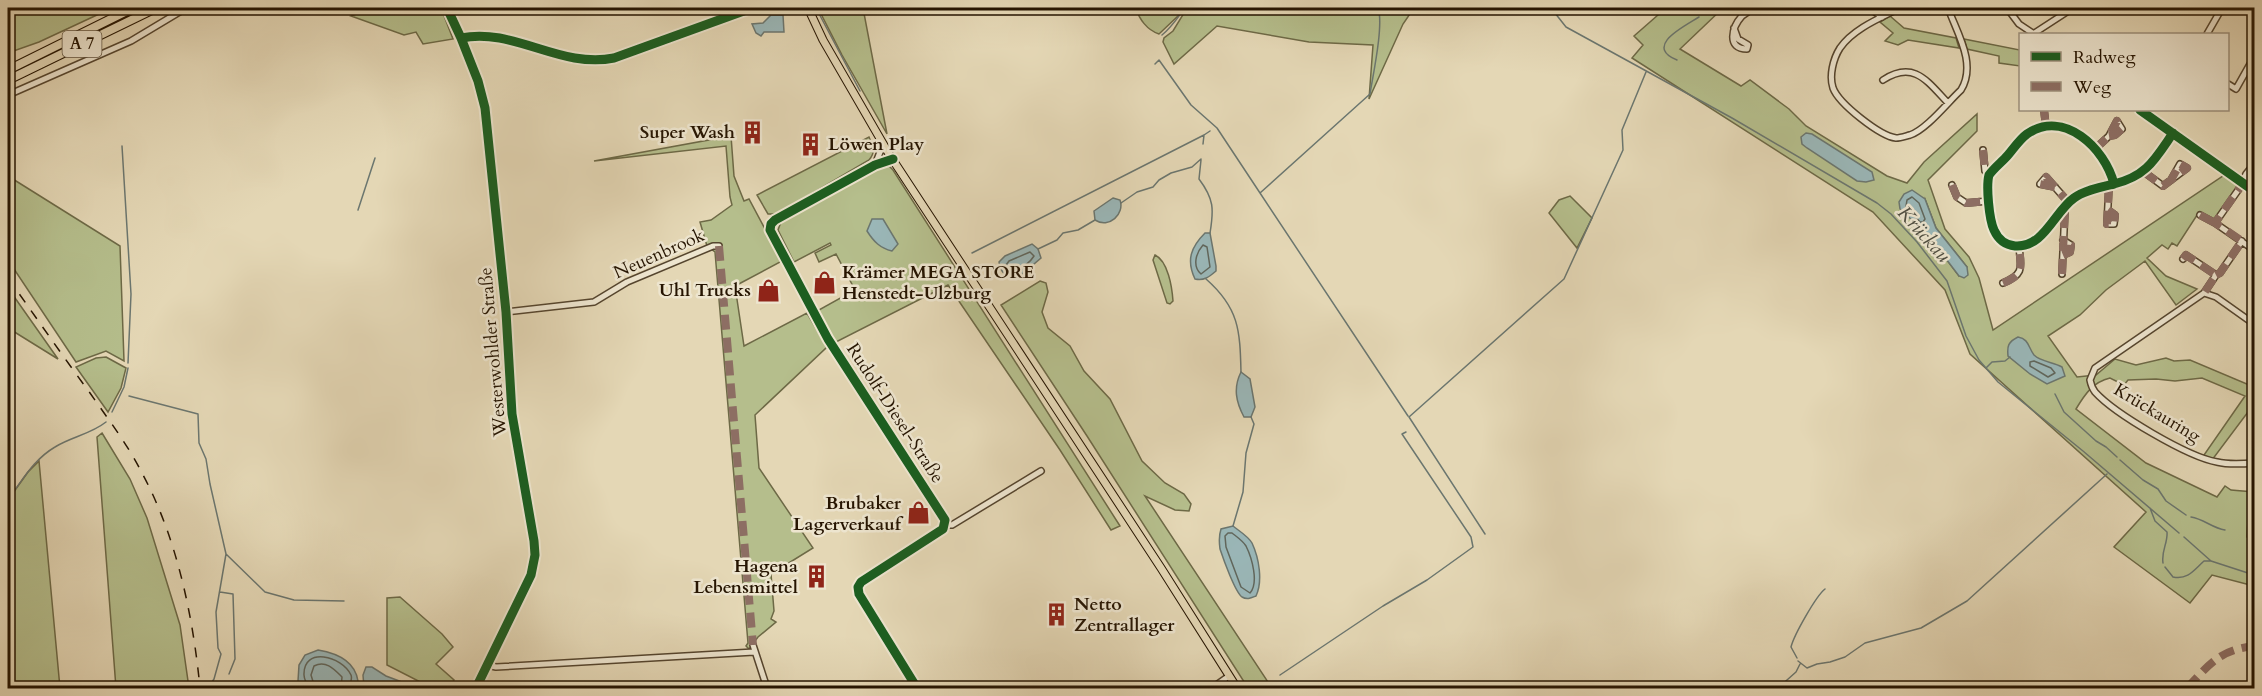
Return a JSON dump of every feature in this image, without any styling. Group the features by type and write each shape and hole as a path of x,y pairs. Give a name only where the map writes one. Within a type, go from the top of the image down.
{"highway":[{"name":"A 7","path":"8,70 133,8"},
{"name":"A 7","path":"8,80 156,8"}],"main road":[{"path":"808,8 823,40 891,156 1237,688"}],"street":[{"path":"8,94 132,41 186,8"},
{"name":"Westerwohlder Straße","path":"447,8 478,81 485,108 506,312 512,414 535,555 531,575 476,688"},
{"path":"461,38 484,35 508,38 562,56 600,61 753,8"},
{"path":"1734,28 1742,17 1755,8"},
{"path":"1869,8 1882,17"},
{"path":"1900,8 1853,34 1838,51 1832,74 1832,87 1844,105 1896,138 1916,133 1961,90 1969,71 1948,8"},
{"path":"2007,8 2019,24 2032,33"},
{"path":"2035,33 2073,8"},
{"path":"2208,33 2222,8"},
{"path":"2229,85 2236,89 2254,57"},
{"path":"1883,80 1897,73 1912,72 1923,78 1948,103"},
{"path":"2044,111 2046,127"},
{"path":"2141,111 2254,191"},
{"path":"2108,210 2112,184 2112,176 2095,149 2074,131 2063,127 2046,127 2026,135 1989,175 1991,223 2003,242 2019,247 2032,243 2040,237 2067,205 2087,191 2112,184 2132,179 2144,172 2173,134"},
{"path":"875,165 880,152 879,136"},
{"path":"2095,149 2109,136"},
{"path":"1983,150 1985,171 1989,175"},
{"name":"Rudolf-Diesel-Straße","path":"891,156 775,220 770,230 828,339 943,516 945,525"},
{"path":"2215,223 2254,164"},
{"path":"2144,172 2163,186 2171,180"},
{"path":"1952,185 1957,197 1966,203 1989,201"},
{"path":"2055,187 2067,205 2062,274"},
{"path":"2200,215 2254,250"},
{"name":"Krückauring","path":"2242,241 2204,293 2095,368 2090,380 2093,389 2122,414 2172,443 2216,462 2254,463"},
{"name":"Neuenbrook","path":"506,312 594,302 627,282 713,246 719,246"},
{"path":"2003,283 2018,275 2020,270 2019,247"},
{"path":"2183,259 2186,255 2216,275"},
{"path":"2204,293 2216,297 2254,324"},
{"path":"917,688 859,594 858,587 861,582 943,529 945,525 952,525 1041,471"},
{"path":"487,665 496,667 754,649 767,688"},
{"path":"1212,688 1229,676"}],"green space":[{"path":"20,8 112,8 39,42 8,53 8,21"},
{"path":"374,8 441,8 453,39 423,44 416,32 404,35 351,16"},
{"path":"818,8 863,8 887,134 842,55"},
{"path":"1136,8 1183,8 1179,15 1159,34 1144,24"},
{"path":"1187,8 1414,8 1403,24 1369,99 1373,45 1309,42 1217,26 1174,64 1163,42 1164,38 1173,31"},
{"path":"1666,8 1723,8 1680,49 1741,86 1750,80 1789,109 1806,126 1887,176 1907,183 1924,162 1977,114 1977,131 1928,180 1945,229 1969,257 1979,278 1993,330 2226,174 2239,183 2254,167 2254,181 2243,189 2213,221 2199,212 2177,246 2172,243 2168,249 2162,245 2147,258 2166,276 2197,289 2176,305 2145,261 2106,290 2080,315 2048,336 2077,377 2096,375 2115,359 2136,365 2166,358 2174,361 2190,360 2254,387 2254,404 2212,460 2204,455 2245,396 2202,378 2175,381 2128,380 2124,385 2110,378 2090,389 2076,409 2146,463 2217,497 2225,486 2231,490 2254,492 2254,514 2248,520 2247,537 2254,544 2254,586 2212,575 2190,603 2114,547 2146,512 1970,354 1945,290 1873,212 1632,58 1643,45 1634,36","holes":["1925,199 1936,228 1967,267 1959,276 1928,235 1918,228"]},
{"path":"1890,16 1904,28 1956,38 1959,48 1908,40 1898,45 1885,41 1893,33 1880,22"},
{"path":"1964,39 2019,50 2019,66 1999,63 1999,56 1967,49"},
{"path":"731,136 734,176 744,201 749,199 782,261 735,286 744,346 807,313 827,347 755,415 759,468 813,548 771,574 774,611 771,619 776,622 758,637 749,649 746,646 748,643 715,252 707,246 700,222 711,220 732,205 726,146 594,161"},
{"path":"869,137 873,152 869,160 777,214 768,214 757,195"},
{"path":"883,166 889,166 893,170 1120,526 1111,530 1060,450 948,285 834,343 817,311 855,290 836,254 819,262 815,253 831,245 830,243 794,262 778,230 781,222"},
{"path":"8,176 120,246 124,361 106,351 76,362 8,260"},
{"path":"1570,196 1592,218 1577,248 1549,213 1559,200"},
{"path":"1155,255 1163,263 1168,275 1173,301 1170,304 1167,303 1153,260"},
{"path":"1040,281 1046,283 1048,292 1042,312 1048,328 1070,346 1084,371 1110,399 1142,461 1165,483 1184,494 1191,504 1189,511 1175,510 1145,496 1272,688 1248,688 1001,305"},
{"path":"8,288 58,359 8,328"},
{"path":"106,357 126,368 121,388 108,412 76,367 96,358"},
{"path":"102,433 130,479 147,518 180,625 189,688 116,688 97,437"},
{"path":"39,461 60,688 8,688 8,500"},
{"path":"400,597 442,634 453,647 436,664 454,680 449,688 432,688 387,665 387,598"}],"water":[{"path":"771,15 783,15 784,32 764,32 761,36 756,33 752,24 763,23"},
{"path":"1806,133 1812,134 1872,172 1874,180 1857,181 1807,148 1802,144 1801,137"},
{"path":"1912,190 1925,199 1936,228 1967,267 1968,275 1964,278 1959,276 1928,235 1900,209 1899,202 1904,194"},
{"path":"1113,198 1120,200 1121,205 1115,219 1106,223 1095,220 1094,211"},
{"path":"872,219 883,219 898,244 892,251 878,244 867,231"},
{"path":"1205,233 1210,233 1216,271 1206,278 1195,279 1191,266 1191,254 1196,243"},
{"path":"1032,244 1038,249 1041,258 1021,275 1011,279 1002,272 999,262 1005,256"},
{"path":"2018,337 2026,341 2034,355 2062,367 2065,376 2047,384 2008,356 2009,345"},
{"path":"1241,372 1250,379 1255,407 1251,417 1244,417 1237,400 1236,389"},
{"path":"1233,526 1250,540 1257,556 1258,590 1256,596 1247,599 1242,597 1236,589 1220,549 1221,529"},
{"path":"318,650 331,653 349,663 358,681 353,688 303,688 298,681 299,665 305,655"},
{"path":"366,667 372,667 386,676 418,688 364,688 363,675"}],"waterway":[{"path":"816,8 860,91"},
{"path":"1162,35 1185,8"},
{"path":"1155,64 1159,60 1191,105 1217,128 1260,193 1370,94 1379,37 1378,8"},
{"name":"Krückau","path":"1551,8 1566,27 1732,118 1877,203 1891,214 1917,242 1947,281 1966,336 1979,360 1998,382 2179,533"},
{"path":"1702,14 1710,8"},
{"path":"1677,60 1668,55 1664,49 1665,43 1677,31 1699,17"},
{"path":"1485,534 1409,417 1564,279 1623,150 1622,130 1646,72"},
{"path":"1203,144 1204,135 1210,131"},
{"path":"972,253 1204,135"},
{"path":"122,146 131,294 128,363"},
{"path":"358,210 375,158"},
{"path":"1121,203 1137,192 1153,187 1159,180 1171,173 1192,167 1201,159"},
{"path":"1201,160 1199,179 1208,192 1212,204 1210,233"},
{"path":"1260,193 1408,416"},
{"path":"1038,249 1057,240 1063,233 1078,230 1095,220"},
{"path":"1206,279 1225,300 1236,321 1241,372"},
{"path":"1986,368 1992,362 2005,361 2010,357"},
{"path":"112,412 124,387 128,368"},
{"path":"2055,394 2064,412 2117,457"},
{"path":"129,396 198,414 199,443 206,459 226,554 216,612 218,648 221,654 214,679 208,688"},
{"path":"1233,526 1243,492 1246,453 1254,424 1251,417"},
{"path":"8,499 47,452 106,422"},
{"path":"1280,675 1383,606 1427,580 1473,547 1471,537 1402,434 1406,432"},
{"path":"2120,460 2143,480 2158,489 2166,501 2186,515"},
{"path":"1798,661 1807,668 1845,657 1865,643 1921,628 1967,601 2107,474"},
{"path":"2150,508 2155,521 2167,532 2163,563"},
{"path":"2191,517 2225,530"},
{"name":"Krückau","path":"2184,537 2211,561 2254,575"},
{"path":"226,554 265,592 294,600 344,601"},
{"path":"2165,567 2173,577 2178,578 2190,574 2204,561 2210,561"},
{"path":"1797,658 1791,647 1793,641 1811,607 1825,589"},
{"path":"220,592 233,594 235,659 229,674"},
{"path":"1778,688 1796,672 1800,664"}],"railway":[{"path":"8,278 118,432 154,498 182,578 193,633 200,688"}],"marked path":[{"path":"2044,111 2046,127"},
{"path":"2095,149 2109,136 2117,121 2122,129 2115,135 2109,136"},
{"path":"1983,150 1985,171 1989,175"},
{"path":"2144,172 2163,186 2187,168 2180,164 2171,180"},
{"path":"2055,187 2040,184 2046,177 2069,203"},
{"path":"2216,275 2220,273 2242,241 2215,223 2243,183"},
{"path":"1952,185 1957,197 1966,203 1989,201"},
{"path":"2108,210 2115,215 2114,224 2107,224 2109,185"},
{"path":"2062,274 2065,207"},
{"path":"2200,215 2215,223"},
{"path":"2063,240 2071,245 2070,252 2063,255"},
{"path":"719,246 753,645"},
{"path":"2003,283 2015,276 2020,269 2019,247"},
{"path":"2183,259 2186,255 2216,275 2204,293"},
{"path":"2187,688 2209,665 2223,655 2254,646"}],"cycle path":[{"path":"447,8 478,81 485,108 506,312 512,414 535,555 531,575 476,688"},
{"path":"461,38 481,36 500,38 575,58 594,60 614,58 752,8"},
{"path":"2141,111 2254,191"},
{"path":"2114,184 2078,195 2067,204 2041,235 2025,245 2015,246 2005,243 1994,230 1988,202 1989,175 2027,134 2041,127 2055,126 2068,129 2081,136 2102,157 2114,184 2135,176 2149,165 2173,133"},
{"path":"893,159 875,165 775,220 770,230 828,339 945,520 943,529 861,582 858,587 859,594 917,688"}],"place":[{"name":"Super Wash","path":"753,132"},
{"name":"Löwen Play","path":"810,144"},
{"name":"Krämer MEGA STORE Henstedt-Ulzburg","path":"824,282"},
{"name":"Uhl Trucks","path":"769,290"},
{"name":"Brubaker Lagerverkauf","path":"919,513"},
{"name":"Hagena Lebensmittel","path":"816,576"},
{"name":"Netto Zentrallager","path":"1056,614"}]}
